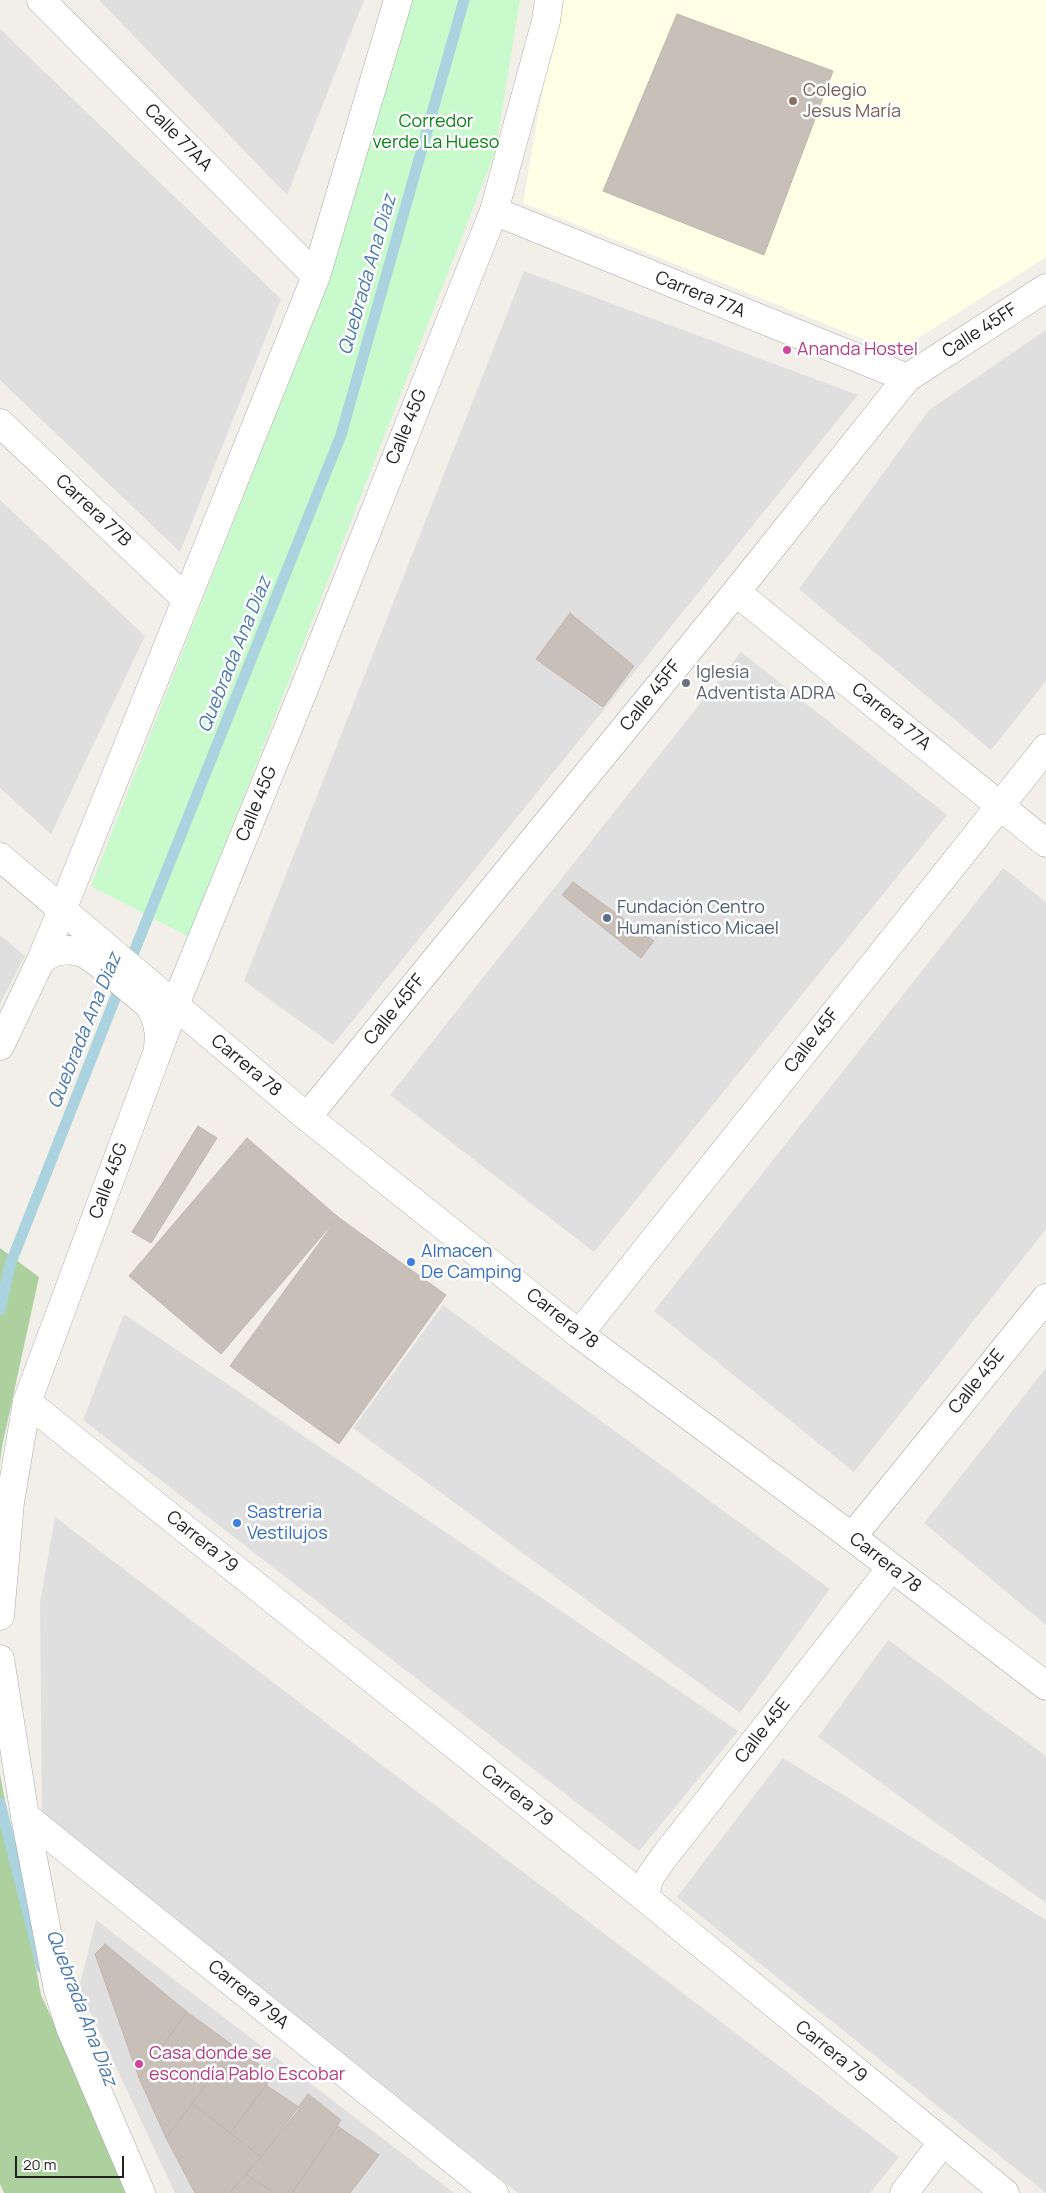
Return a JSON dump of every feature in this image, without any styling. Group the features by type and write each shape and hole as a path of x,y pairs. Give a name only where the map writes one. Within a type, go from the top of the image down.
{"street":[{"name":"Calle 77AA","path":"40,0 316,276"},
{"path":"0,1046 41,960 62,910 316,276 398,0"},
{"name":"Calle 45G","path":"0,1616 10,1502 27,1402 175,1005 494,211 546,21 549,0"},
{"name":"Carrera 77A","path":"494,211 907,378"},
{"name":"Calle 45FF","path":"307,1117 736,592 907,378 1046,288"},
{"name":"Carrera 77B","path":"0,423 186,598"},
{"name":"Carrera 77A","path":"736,592 1046,843"},
{"name":"Calle 45F","path":"579,1334 1046,748"},
{"name":"Carrera 78","path":"0,858 90,932 142,988 175,1005 307,1117 579,1334 852,1537 1046,1686"},
{"path":"41,960 54,952 70,950 84,953 142,988 156,1019 159,1034 158,1049"},
{"name":"Calle 45E","path":"852,1537 1046,1298"},
{"name":"Carrera 79","path":"27,1402 644,1898 1005,2193"},
{"name":"Calle 45E","path":"644,1898 650,1877 664,1857 891,1568"},
{"path":"0,1659 25,1816 58,1990 70,2027 141,2193"},
{"name":"Carrera 79A","path":"25,1816 494,2193"},
{"path":"904,2193 942,2143"}],"shaded area":[{"path":"99,0 364,0 287,195"},
{"name":"Colegio Jesus María","path":"558,0 1046,0 1046,257 896,352 523,203"},
{"path":"0,29 281,299 180,552 0,380"},
{"path":"524,271 858,395 333,1045 244,981"},
{"path":"1046,330 1046,681 991,750 799,589 929,410"},
{"path":"0,500 145,636 51,834 0,788"},
{"path":"741,652 947,815 594,1252 390,1095"},
{"path":"1003,868 1046,902 1046,1229 854,1472 654,1311"},
{"path":"0,935 25,956 0,1004"},
{"path":"443,1305 830,1589 740,1713 353,1428"},
{"path":"124,1314 738,1731 639,1851 83,1420"},
{"path":"1046,1368 1046,1625 924,1523"},
{"path":"55,1517 899,2157 870,2193 518,2193 42,1816 40,1603"},
{"path":"888,1640 1046,1756 1046,1903 818,1737"},
{"path":"783,1758 1046,1920 1046,2193 677,1897"},
{"path":"96,1920 454,2193 175,2193 79,1988"}],"green space":[{"name":"Corredor verde La Hueso","path":"412,0 520,0 495,152 189,937 91,886 328,280"},
{"path":"0,1248 39,1277 0,1462"},
{"path":"0,1774 41,1995 132,2193 4,2193 0,2184"}],"building":[{"path":"677,14 833,71 764,255 603,191"},
{"path":"570,613 634,666 603,707 536,659"},
{"name":"Fundación Centro Humanístico Micael","path":"573,882 654,941 641,958 562,895"},
{"path":"198,1126 217,1138 151,1243 132,1232"},
{"path":"247,1138 338,1217 221,1354 129,1276"},
{"path":"338,1217 446,1295 339,1444 230,1366"},
{"path":"105,1944 187,2012 139,2078 95,1954"},
{"path":"187,2012 235,2047 166,2138 139,2078"},
{"path":"235,2047 274,2075 230,2133 192,2103"},
{"path":"266,2085 300,2108 261,2157 230,2133"},
{"path":"308,2094 341,2120 292,2193 274,2193 246,2174"},
{"path":"192,2103 261,2157 229,2193 195,2193 166,2138"},
{"path":"338,2126 379,2155 350,2193 292,2193"},
{"path":"246,2174 274,2193 229,2193"}],"waterway":[{"name":"Quebrada Ana Diaz","path":"128,967 341,435 464,0"},
{"name":"Quebrada Ana Diaz","path":"0,1310 10,1265 122,981"},
{"name":"Quebrada Ana Diaz","path":"0,1803 42,1968"}],"place":[{"name":"Colegio Jesus María","path":"793,101"},
{"name":"Ananda Hostel","path":"787,350"},
{"name":"Iglesia Adventista ADRA","path":"686,683"},
{"name":"Fundación Centro Humanístico Micael","path":"607,918"},
{"name":"Almacen De Camping","path":"411,1262"},
{"name":"Sastreria Vestilujos","path":"237,1523"},
{"name":"Casa donde se escondía Pablo Escobar","path":"139,2064"}]}
